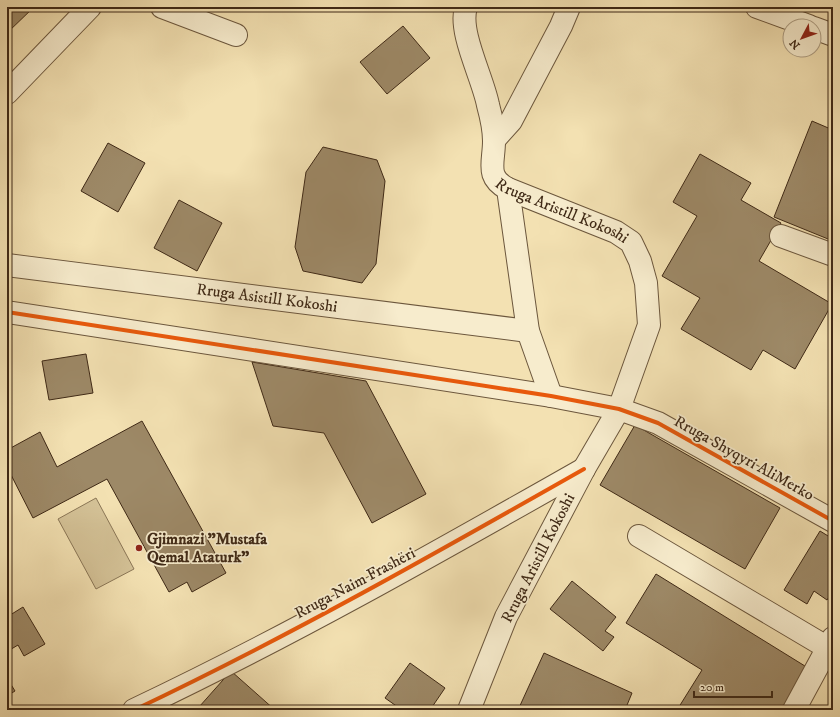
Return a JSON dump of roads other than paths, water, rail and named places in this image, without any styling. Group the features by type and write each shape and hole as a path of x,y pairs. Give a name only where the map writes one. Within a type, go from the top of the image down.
{"street":[{"path":"7,93 90,7"},
{"path":"162,7 236,35"},
{"name":"Rruga Aristill Kokoshi","path":"466,7 464,14 467,39 488,104 494,140 492,171 495,179 500,185 508,189 616,232 630,242 640,261 646,283 648,325 619,409 584,469 506,617 469,710"},
{"path":"494,140 511,121 552,45 569,7"},
{"path":"758,7 788,18"},
{"path":"822,31 833,35"},
{"path":"508,189 528,331 551,396"},
{"path":"781,236 833,255"},
{"name":"Rruga Asistill Kokoshi","path":"7,265 528,331"},
{"name":"Rruga Shyqyri AliMerko","path":"7,312 551,396 619,409 658,423 833,521"},
{"name":"Rruga Naim Frashëri","path":"134,710 192,682 329,611 451,545 584,469"},
{"path":"639,536 830,643 794,710"}],"place":[{"name":"Gjimnazi \"Mustafa Qemal Ataturk\"","path":"139,548"}]}
